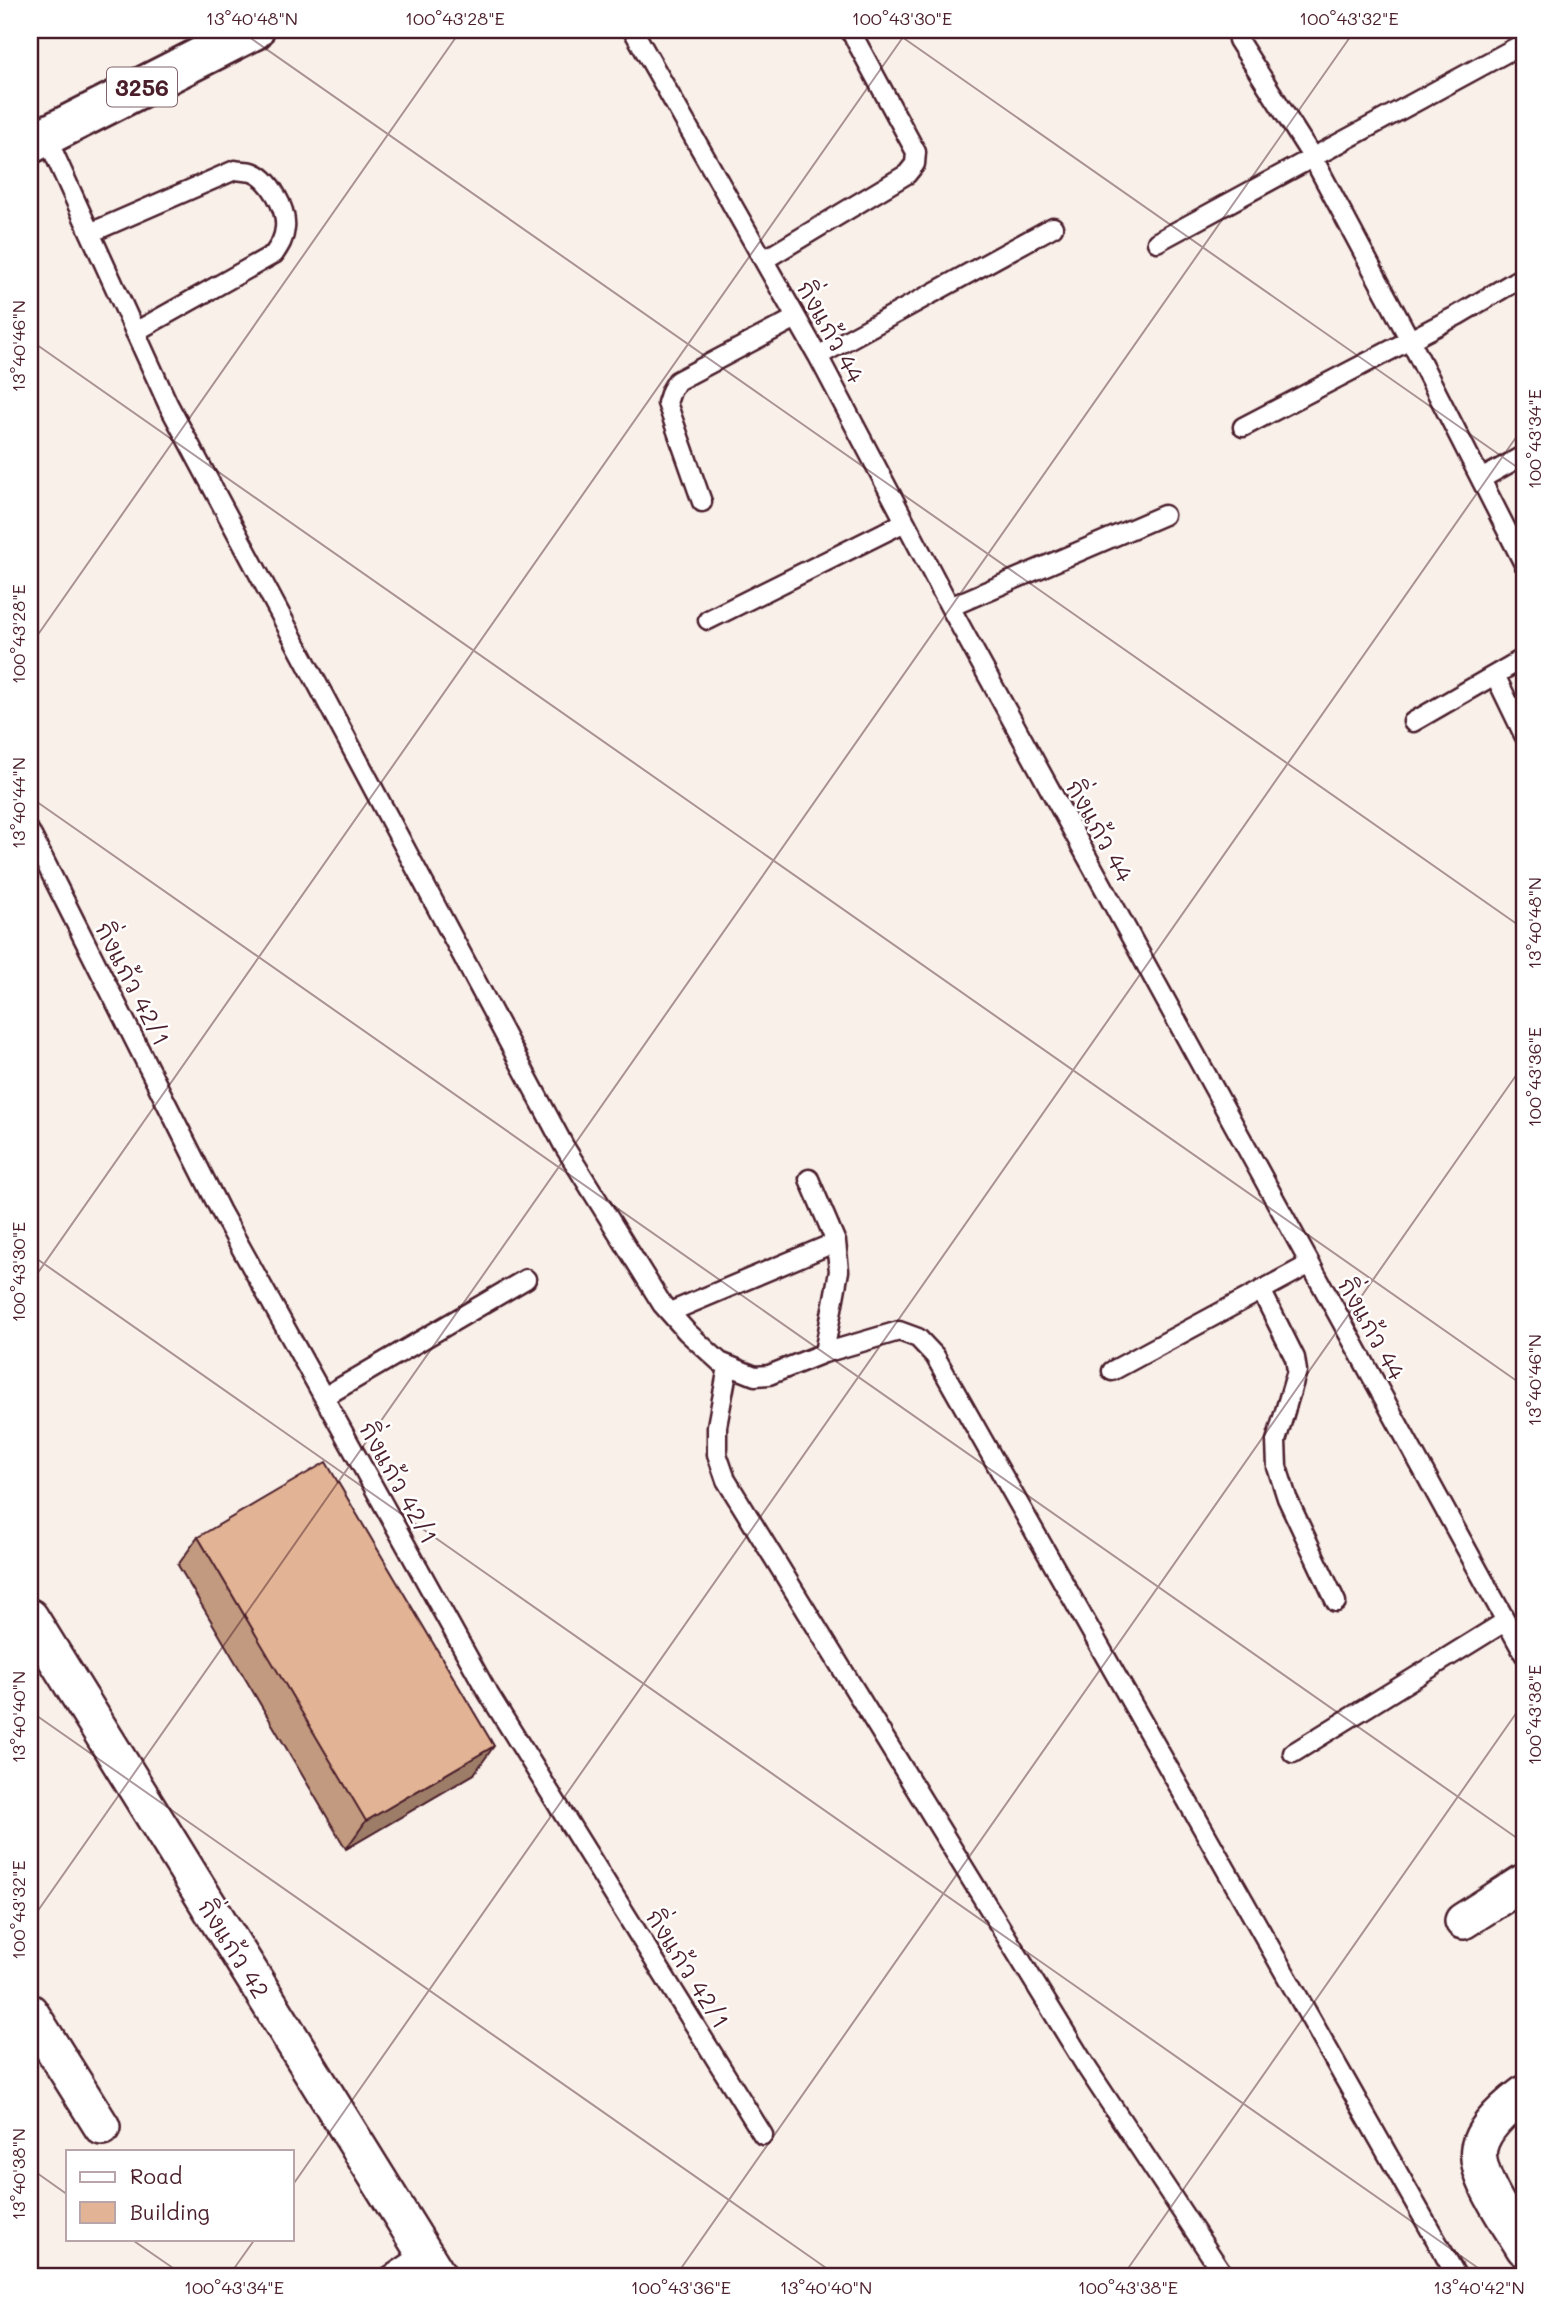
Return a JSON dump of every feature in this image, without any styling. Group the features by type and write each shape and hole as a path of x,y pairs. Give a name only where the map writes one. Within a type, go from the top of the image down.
{"main road":[{"name":"3256","path":"38,140 254,30"}],"street":[{"name":"กิ่งแก้ว 42","path":"30,1617 431,2265"},
{"path":"1463,1922 1524,1882"},
{"path":"32,2021 102,2127"},
{"path":"1524,2094 1492,2124 1479,2146 1479,2162 1491,2190 1524,2248"}],"lane":[{"name":"กิ่งแก้ว 44","path":"633,30 818,356 950,607 1524,1654"},
{"path":"764,260 908,174 915,164 916,152 850,30"},
{"path":"1238,40 1313,158 1410,340 1524,564"},
{"path":"1157,242 1524,43"},
{"path":"38,140 90,233 168,404 564,1146 662,1304 687,1332 728,1367 755,1376 769,1375 824,1353 899,1331 918,1338 935,1356 1457,2277"},
{"path":"90,233 235,170 253,172 267,182 280,205 286,225 282,241 274,254 135,332"},
{"path":"818,356 1053,227"},
{"path":"1243,427 1410,340 1524,276"},
{"path":"702,502 667,403 671,391 677,382 796,318"},
{"path":"1481,479 1524,455"},
{"path":"950,607 1164,515"},
{"path":"708,620 905,522"},
{"path":"1413,722 1524,658"},
{"path":"1495,674 1524,735"},
{"name":"กิ่งแก้ว 42/1","path":"30,832 220,1210 485,1688 763,2135"},
{"path":"809,1179 836,1242 839,1271 824,1353"},
{"path":"670,1312 836,1242"},
{"path":"1112,1371 1310,1264"},
{"path":"324,1396 526,1279"},
{"path":"1261,1290 1294,1358 1297,1371 1276,1441 1277,1467 1287,1498 1336,1602"},
{"path":"728,1367 717,1426 717,1454 726,1480 1087,2068 1225,2277"},
{"path":"1293,1753 1506,1620"},
{"path":"388,2277 431,2265"}],"building":[{"path":"326,1462 494,1746 366,1821 198,1537"}]}
